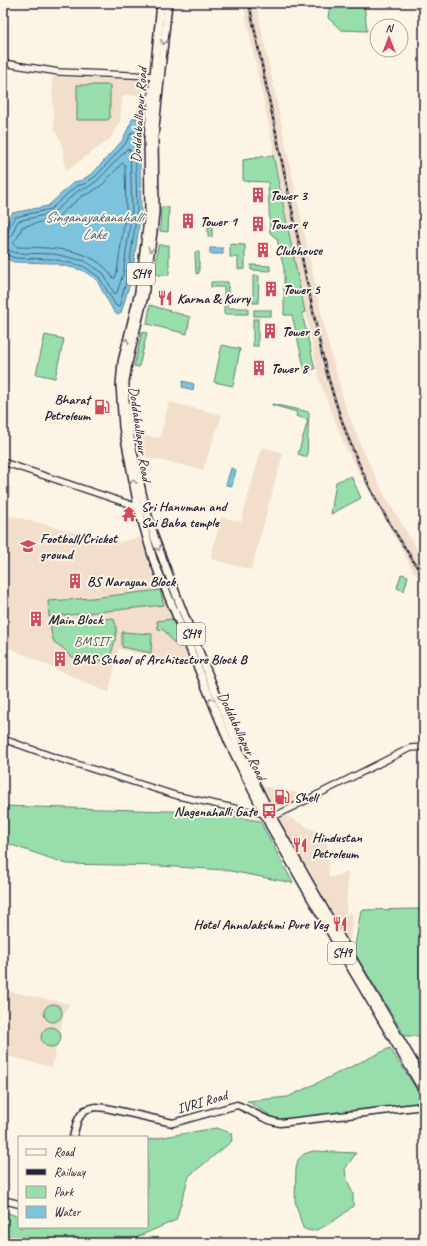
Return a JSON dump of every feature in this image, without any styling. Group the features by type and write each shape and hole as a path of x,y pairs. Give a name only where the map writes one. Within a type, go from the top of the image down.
{"main road":[{"name":"Doddaballapur Road","path":"155,95 154,76 161,3"},
{"name":"Doddaballapur Road","path":"168,3 147,151 149,212 139,292 124,348 120,385 120,402 126,449 153,559 229,743 347,961 424,1092"},
{"name":"Doddaballapur Road","path":"270,818 424,1080"},
{"name":"IVRI Road","path":"73,1136 80,1116 85,1110 95,1107 106,1108 173,1123 237,1105 246,1108 271,1122 280,1123 424,1106"},
{"path":"3,1200 18,1204"}],"street":[{"path":"3,63 59,72 154,76"},
{"path":"3,462 141,506"},
{"path":"3,739 54,757 178,796 260,813 266,810"},
{"path":"270,818 410,748 424,747"}],"shaded area":[{"path":"243,3 256,3 325,332 345,405 363,451 385,496 424,561 424,588 346,449 319,379"},
{"path":"52,77 144,80 143,95 123,95 120,121 110,139 66,171 61,141 54,129"},
{"path":"169,402 222,415 203,470 137,455 136,434 160,438"},
{"path":"262,447 283,453 251,570 211,559 211,556 221,517 241,522"},
{"path":"3,485 11,487 8,515 116,543 141,537 193,666 118,649 109,693 3,645 3,556 7,538 3,538"},
{"path":"261,786 295,792 305,795 273,810"},
{"path":"285,815 327,837 329,878 348,872 346,914 353,914 349,947 277,818"},
{"path":"3,990 70,1004 65,1011 52,1067 3,1055"}],"green space":[{"path":"330,3 364,3 367,31 341,30 328,18"},
{"path":"77,85 110,85 110,118 108,120 77,120"},
{"path":"273,155 305,312 302,313 315,369 305,371 292,315 284,315 284,269 277,239 270,233 268,182 243,181 243,160"},
{"path":"161,207 169,207 168,232 160,231"},
{"path":"208,221 212,221 212,237 208,237"},
{"path":"230,244 245,245 245,269 238,269 238,257 230,257"},
{"path":"158,245 169,245 169,275 158,275 155,273"},
{"path":"195,252 199,252 199,273 196,274"},
{"path":"251,265 270,266 270,271 251,270"},
{"path":"253,276 259,276 258,303 253,303"},
{"path":"211,282 228,282 228,308 248,308 248,314 224,314 224,287 211,287"},
{"path":"150,305 190,317 187,334 147,324"},
{"path":"254,310 271,310 271,316 254,316"},
{"path":"253,319 258,319 258,346 253,346"},
{"path":"142,332 147,333 139,367 134,366"},
{"path":"45,335 64,339 55,378 36,374"},
{"path":"222,345 240,349 233,386 214,382"},
{"path":"272,404 309,412 307,457 298,454 308,420 296,416 297,412"},
{"path":"351,476 361,498 331,514 336,482"},
{"path":"401,574 408,576 404,591 397,588"},
{"path":"160,590 164,605 49,617 48,601 92,598"},
{"name":"BMSIT","path":"113,618 116,627 116,637 110,657 101,661 82,662 69,655 63,648 54,642 50,624"},
{"path":"172,619 183,645 180,646 173,642 164,630 158,629 157,621"},
{"path":"122,632 152,634 151,653 122,647"},
{"path":"3,806 203,812 260,821 293,883 225,870 160,866 67,864 3,842"},
{"path":"424,909 424,1036 405,1036 354,952 361,910"},
{"path":"53,1004 59,1007 62,1013 59,1019 53,1022 47,1019 44,1013 47,1007"},
{"path":"51,1027 58,1030 61,1037 58,1044 51,1047 44,1044 41,1037 44,1030"},
{"path":"390,1048 424,1101 424,1105 279,1121 247,1101 288,1097"},
{"path":"216,1128 231,1133 232,1141 189,1176 176,1220 137,1237 136,1243 3,1243 3,1211 18,1217 18,1228 148,1228 148,1140"},
{"path":"313,1151 356,1153 345,1169 346,1177 353,1194 353,1206 322,1228 312,1231 303,1228 295,1201 296,1169 298,1160 304,1154"}],"water":[{"name":"Singanayakanahalli Lake","path":"133,118 139,118 141,211 132,276 121,313 118,315 114,312 96,279 82,270 52,263 14,262 3,257 3,245 4,234 12,213 48,206 74,182 82,180 93,173 122,141"},
{"path":"210,248 223,248 223,254 210,254"},
{"path":"183,381 194,384 193,390 182,387"},
{"path":"231,468 236,470 232,486 226,485"}],"waterway":[{"path":"136,118 142,98 149,94"}],"railway":[{"path":"249,3 322,354 333,393 361,469 379,505 424,578"}],"place":[{"name":"Tower 3","path":"258,195"},
{"name":"Tower 1","path":"188,221"},
{"name":"Tower 4","path":"258,224"},
{"name":"Clubhouse","path":"263,250"},
{"name":"Tower 5","path":"271,289"},
{"name":"Karma & Kurry","path":"165,298"},
{"name":"Tower 6","path":"270,331"},
{"name":"Tower 8","path":"259,368"},
{"name":"Bharat Petroleum","path":"102,407"},
{"name":"Sri Hanuman and Sai Baba temple","path":"129,514"},
{"name":"Football/Cricket ground","path":"28,546"},
{"name":"BS Narayan Block","path":"75,581"},
{"name":"Main Block","path":"36,619"},
{"name":"BMS School of Architecture Block B","path":"60,659"},
{"name":"Shell","path":"282,797"},
{"name":"Nagenahalli Gate","path":"269,811"},
{"name":"Hindustan Petroleum","path":"300,845"},
{"name":"Hotel Annalakshmi Pure Veg","path":"340,924"}]}
